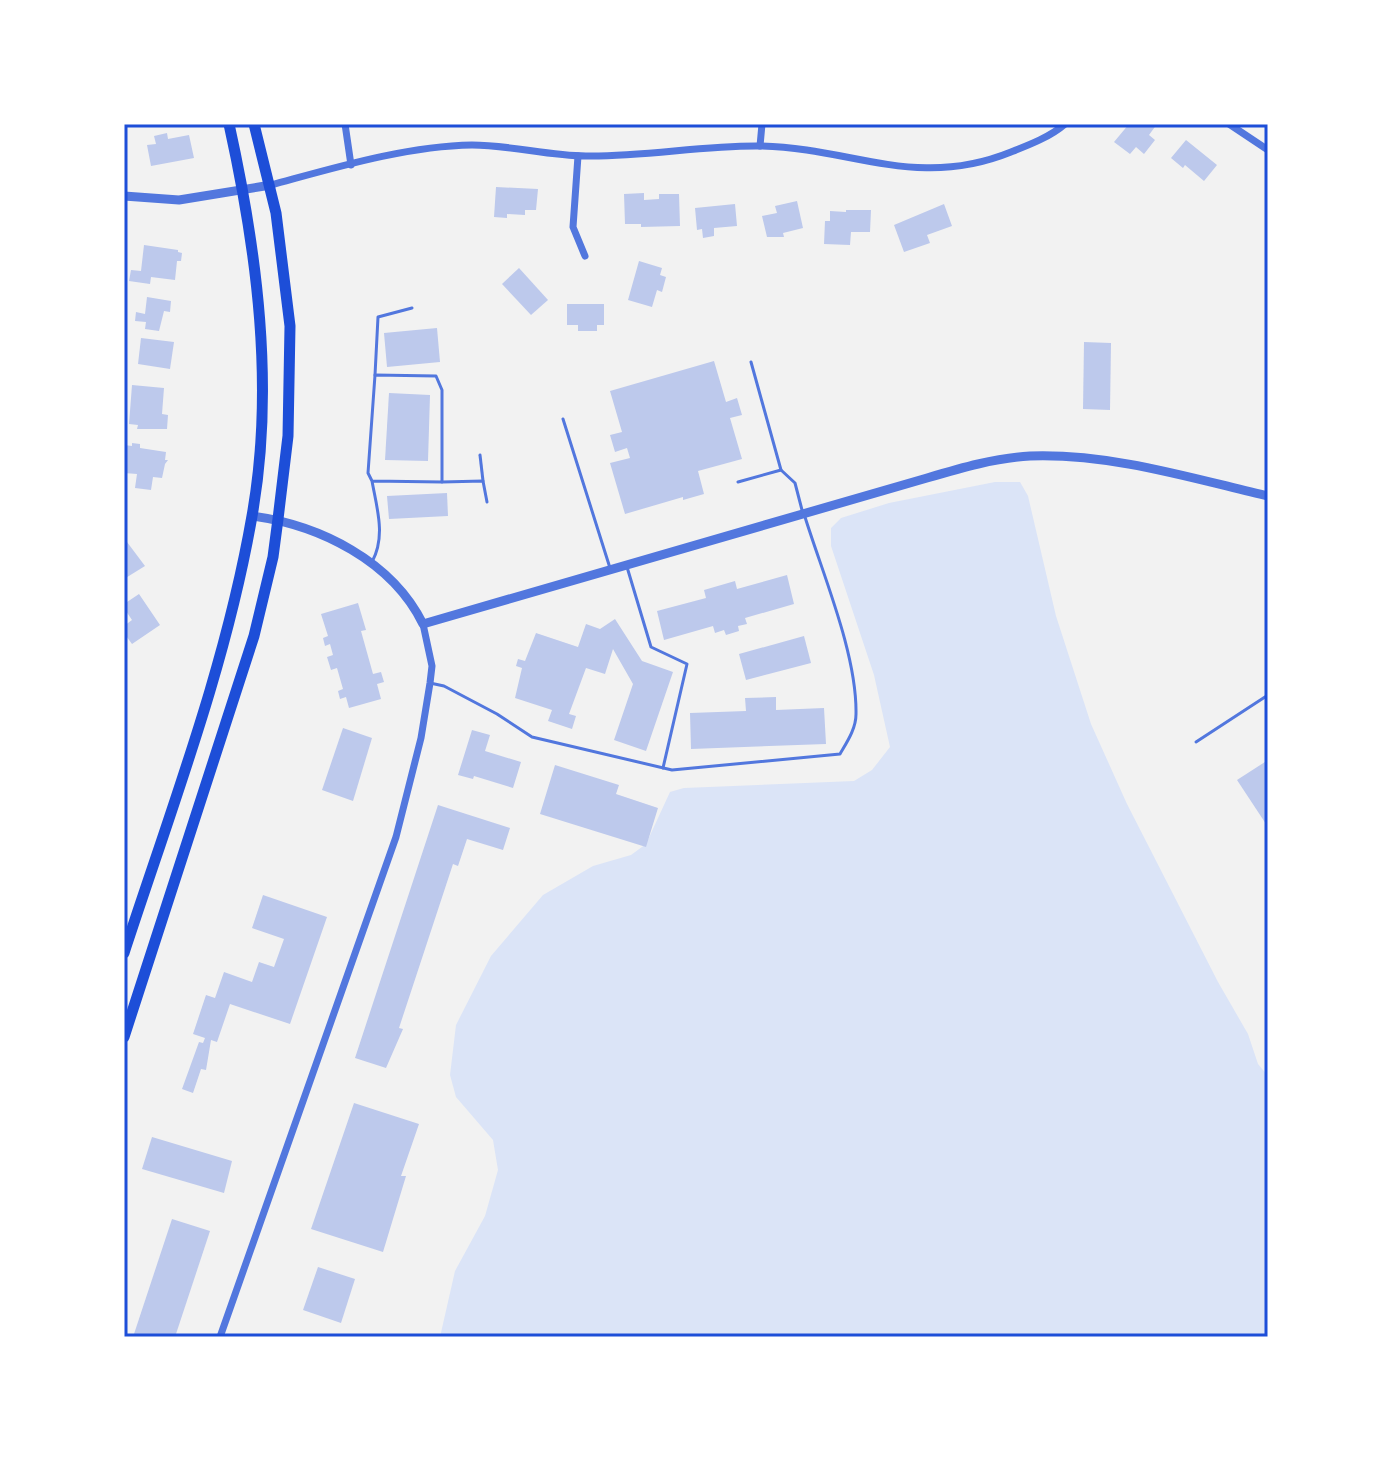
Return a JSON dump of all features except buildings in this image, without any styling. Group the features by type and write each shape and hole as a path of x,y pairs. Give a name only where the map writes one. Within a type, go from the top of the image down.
{"main road":[{"path":"124,953 216,673 252,516 259,450 261,344 244,191 229,124"},
{"path":"124,1037 254,636 273,557 288,436 290,326 271,185 254,124"}],"street":[{"path":"345,124 351,165"},
{"path":"760,146 762,124"},
{"path":"124,196 179,200 244,191 351,165 438,148 471,145 505,146 578,156 655,155 760,146 906,168 953,168 989,161 1028,145 1065,124"},
{"path":"1229,124 1268,150"},
{"path":"578,156 573,227 585,256"},
{"path":"423,624 981,463 1029,456 1080,457 1268,496"},
{"path":"220,1337 396,837 421,738 432,666 423,624 403,590 372,562 278,519 252,516"}],"lane":[{"path":"372,562 380,545 381,534 368,473 378,317 412,308"},
{"path":"430,683 444,686 497,714 532,737 672,770 840,754 852,734 856,716 849,658 795,483 781,470 751,362"},
{"path":"375,375 436,376 442,390 442,482"},
{"path":"563,419 610,568"},
{"path":"480,455 487,502"},
{"path":"738,482 781,470"},
{"path":"372,481 483,481"},
{"path":"626,564 651,647 687,664 663,768"},
{"path":"1196,742 1268,695"}],"shaded area":[{"path":"995,482 1020,482 1028,496 1056,616 1091,724 1127,804 1248,1034 1258,1064 1268,1076 1268,1337 440,1337 455,1271 485,1216 498,1170 493,1140 456,1097 450,1075 456,1025 491,956 543,895 593,866 631,855 646,844 670,792 684,788 854,781 872,770 890,747 874,675 831,546 831,528 841,518 889,503"}]}
